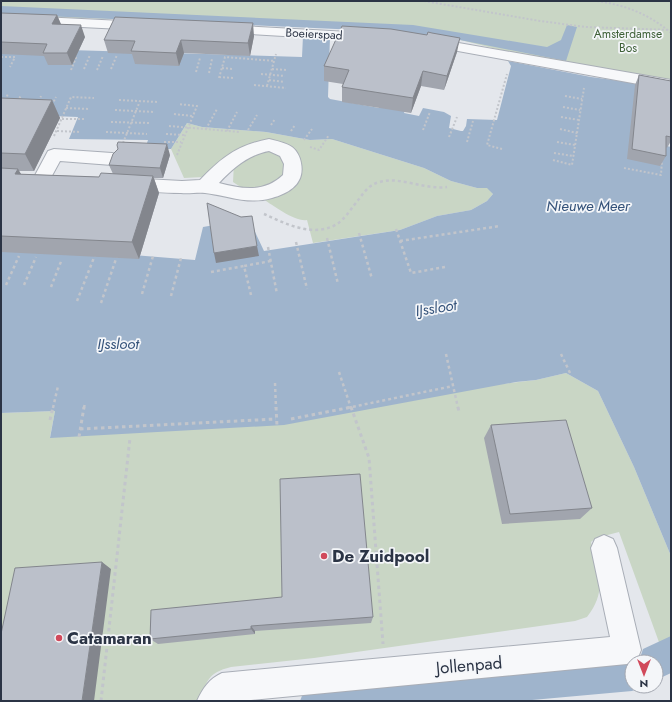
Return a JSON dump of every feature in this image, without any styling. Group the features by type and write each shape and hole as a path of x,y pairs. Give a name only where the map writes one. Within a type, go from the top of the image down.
{"lane":[{"path":"1,19 158,26"},
{"name":"Boeierspad","path":"213,29 384,38"},
{"path":"414,41 462,47 671,85"},
{"path":"64,180 35,178 54,155 112,159"},
{"path":"107,182 182,188 205,186"},
{"name":"Jollenpad","path":"212,701 222,688 628,650 604,548"}],"path":[{"path":"424,1 556,23 609,29 670,31"},
{"path":"597,1 628,7 643,14 670,31"},
{"path":"267,86 276,54"},
{"path":"71,70 77,55"},
{"path":"84,69 90,55"},
{"path":"111,69 117,55"},
{"path":"97,70 103,56"},
{"path":"1,57 15,57 10,67"},
{"path":"234,78 219,77 225,57 275,61"},
{"path":"196,72 200,58"},
{"path":"208,73 212,59"},
{"path":"222,68 233,69"},
{"path":"502,149 487,144 508,68"},
{"path":"272,69 287,70"},
{"path":"261,74 284,76"},
{"path":"269,80 284,82"},
{"path":"254,85 286,88"},
{"path":"553,160 572,164 584,87"},
{"path":"5,101 8,94"},
{"path":"14,108 21,95"},
{"path":"38,102 42,96"},
{"path":"49,110 56,96"},
{"path":"565,96 582,98"},
{"path":"52,141 71,97 94,98"},
{"path":"119,100 158,102"},
{"path":"129,146 122,146 140,101"},
{"path":"177,155 186,128 196,106 178,104"},
{"path":"562,107 580,110"},
{"path":"66,108 90,109"},
{"path":"206,129 217,109"},
{"path":"115,110 155,112"},
{"path":"226,131 237,112"},
{"path":"423,130 430,112"},
{"path":"174,114 192,116"},
{"path":"246,132 256,115"},
{"path":"449,137 457,117"},
{"path":"561,117 579,120"},
{"path":"62,119 86,119"},
{"path":"467,142 473,121"},
{"path":"111,122 151,123"},
{"path":"169,126 186,128"},
{"path":"301,145 312,129"},
{"path":"560,129 577,133"},
{"path":"56,131 81,132"},
{"path":"106,132 147,134"},
{"path":"166,134 184,134"},
{"path":"164,142 181,142"},
{"path":"557,142 575,145"},
{"path":"554,153 573,156"},
{"path":"624,168 661,175 663,155"},
{"path":"261,213 295,228 304,230 325,229 338,224 370,186 376,182 394,180 428,189 448,188"},
{"path":"400,241 500,226"},
{"path":"396,229 411,273 445,267"},
{"path":"358,233 372,279"},
{"path":"327,238 338,284"},
{"path":"296,242 307,289"},
{"path":"268,247 277,294"},
{"path":"77,301 95,254"},
{"path":"101,302 117,255"},
{"path":"6,285 19,256"},
{"path":"142,294 153,256"},
{"path":"24,285 36,257"},
{"path":"171,296 181,258"},
{"path":"51,287 62,259"},
{"path":"211,272 271,261"},
{"path":"244,266 251,295"},
{"path":"446,354 459,412"},
{"path":"561,354 572,375"},
{"path":"340,372 369,458 386,673"},
{"path":"275,383 277,426"},
{"path":"50,420 58,386"},
{"path":"291,419 453,386"},
{"path":"79,437 85,403"},
{"path":"80,429 276,419"},
{"path":"101,701 130,438"}],"green space":[{"name":"Amsterdamse Bos","path":"1,1 671,1 671,92 444,36 306,24 1,16"},
{"path":"187,123 202,127 266,132 310,140 332,139 424,168 451,181 477,188 488,188 493,194 487,201 471,210 437,216 400,230 313,243 307,220 297,219 263,199 301,163 297,153 292,147 274,141 203,177 184,178 171,149"},
{"path":"273,149 283,157 285,163 283,175 280,179 275,183 263,187 245,190 233,182 234,163 239,159"},
{"path":"566,373 598,391 634,467 671,556 671,644 660,645 619,532 596,538 591,542 600,581 599,590 593,607 587,617 575,621 314,658 231,667 217,672 209,679 198,701 1,701 1,413 55,411 50,437 536,380"}],"water":[{"path":"1,6 413,25 547,47 561,40 567,25 577,27 566,61 450,38 358,30 1,14"},
{"path":"303,36 330,37 328,97 330,99 379,108 428,43 404,113 419,116 423,108 444,112 451,116 449,128 461,131 463,131 466,126 467,119 497,120 511,66 508,61 591,77 642,84 636,138 671,147 671,556 634,467 598,391 566,373 536,380 516,382 284,425 50,438 55,411 1,413 1,249 133,255 195,260 203,227 249,219 264,251 400,230 437,216 471,210 487,201 493,194 487,188 477,188 451,181 424,168 332,139 310,140 266,132 202,127 187,123 171,149 145,149 148,140 69,139 78,117 1,114 1,48 302,57"}],"building":[{"path":"1,13 57,15 52,24 81,25 67,53 43,53 47,44 1,42"},
{"path":"115,17 253,23 248,43 181,40 176,53 131,51 135,41 104,40"},
{"path":"342,26 391,29 427,35 428,32 460,38 447,76 423,71 413,98 342,87 349,70 324,66"},
{"path":"639,75 671,81 671,137 666,136 666,156 632,149"},
{"path":"1,98 52,100 25,154 1,153"},
{"path":"118,142 167,144 160,168 109,165 113,154 118,149"},
{"path":"1,168 18,169 15,174 99,177 101,173 153,176 132,242 1,236"},
{"path":"207,203 241,217 252,216 257,246 214,253"},
{"path":"566,420 592,508 510,514 491,425"},
{"name":"De Zuidpool","path":"360,474 373,617 251,626 251,629 150,639 151,610 282,597 280,479"},
{"name":"Catamaran","path":"102,562 82,701 1,701 1,634 15,568"}],"waterway":[{"path":"664,658 671,654"},
{"path":"318,701 624,674"}],"place":[{"name":"De Zuidpool","path":"324,556"},
{"name":"Catamaran","path":"59,638"}],"water label":[{"name":"Nieuwe Meer","path":"588,206"},
{"name":"IJssloot","path":"436,308"},
{"name":"IJssloot","path":"118,344"}]}
